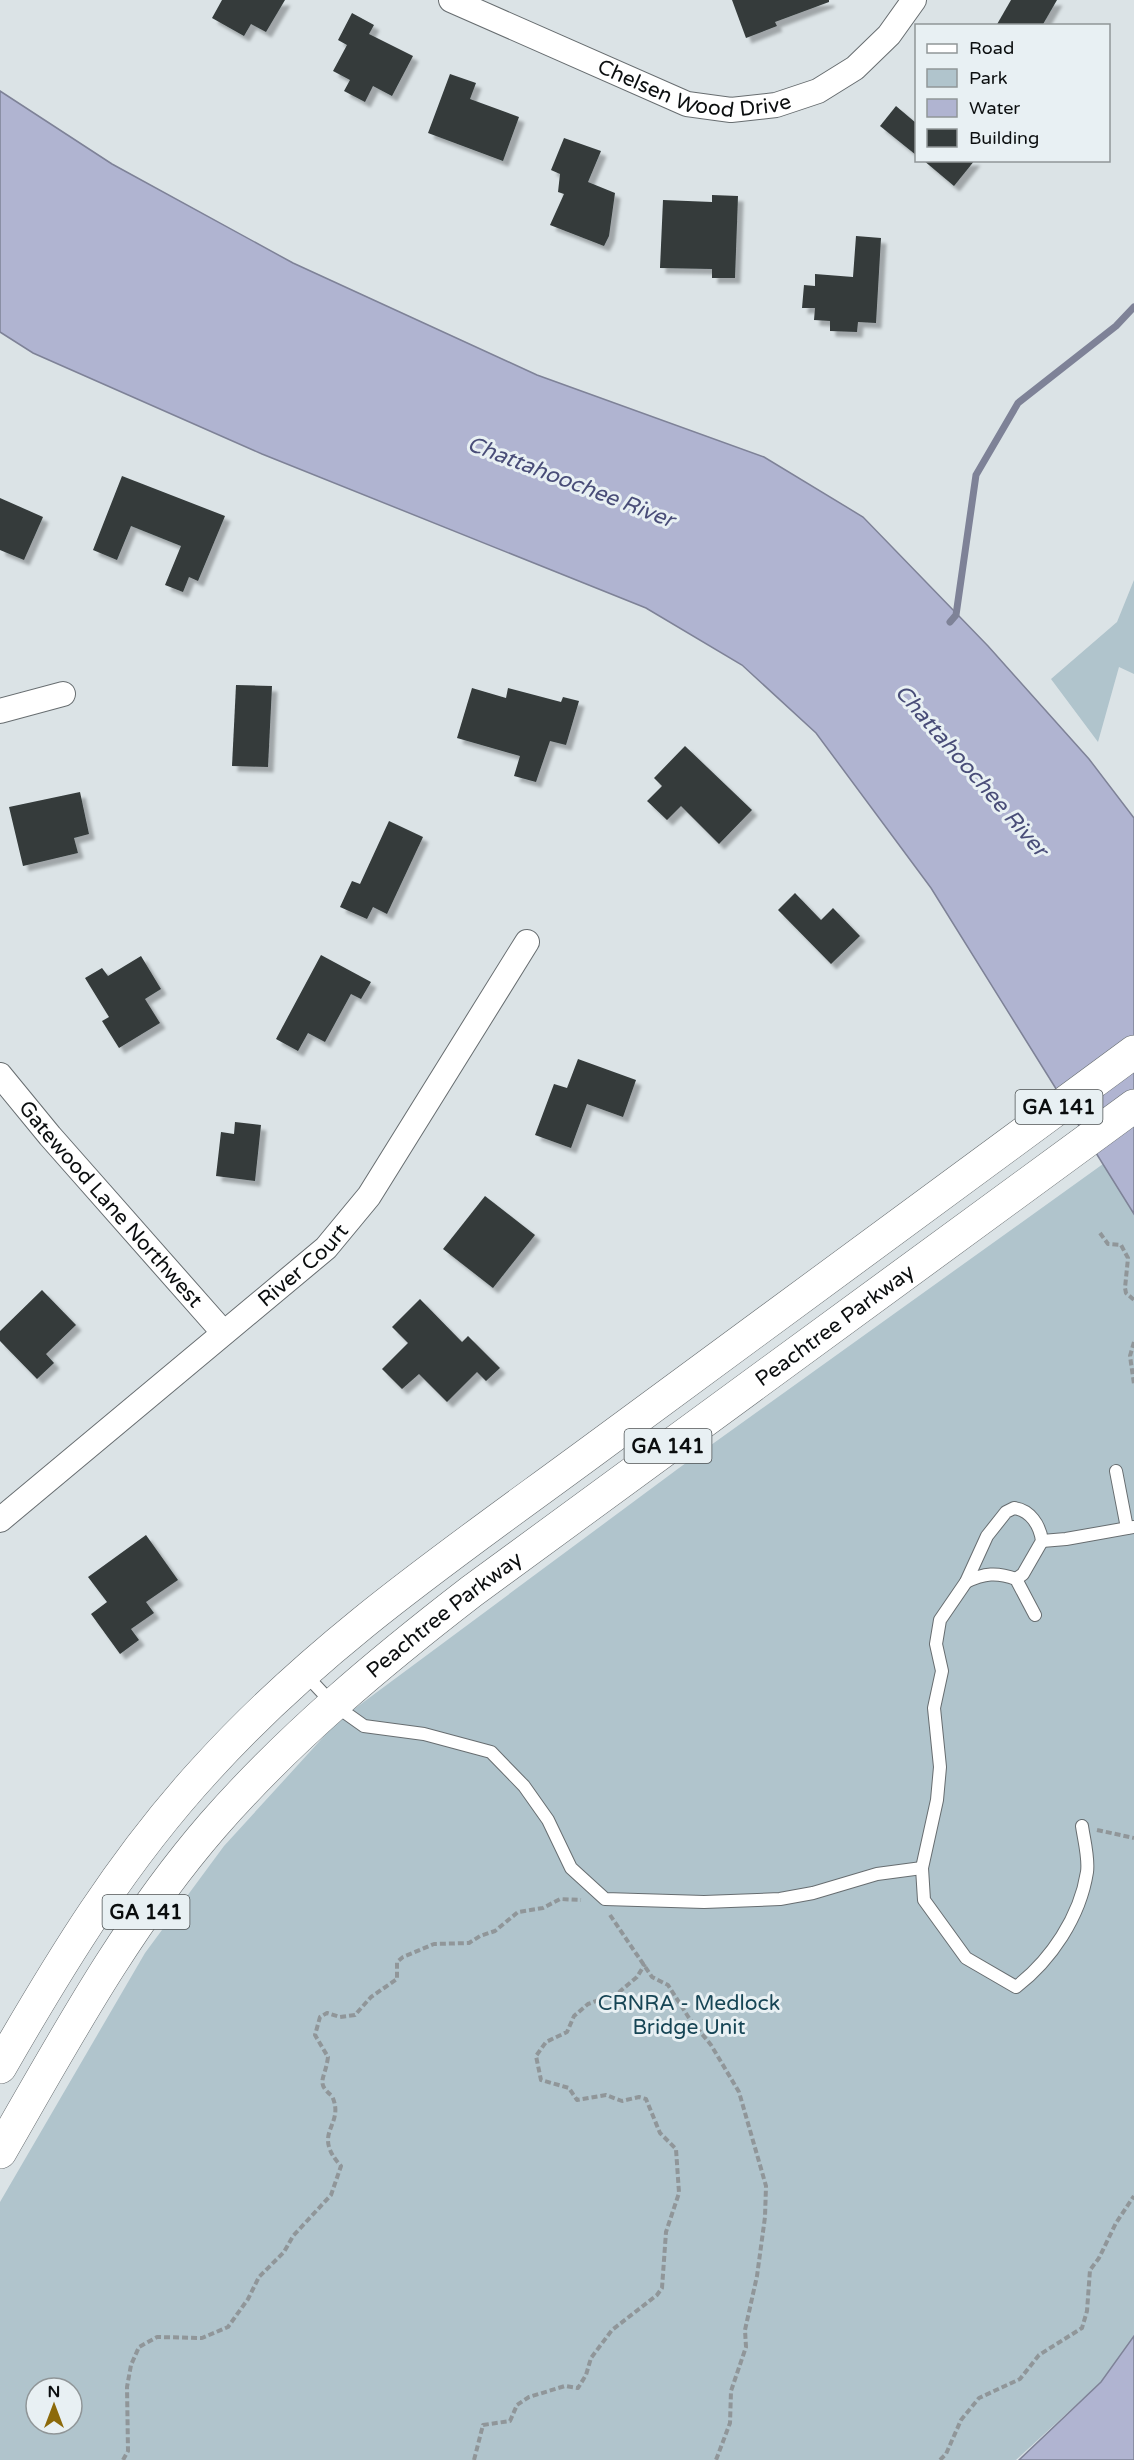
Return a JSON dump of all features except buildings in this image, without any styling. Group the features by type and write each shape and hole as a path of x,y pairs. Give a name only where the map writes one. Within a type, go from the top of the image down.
{"highway":[{"name":"Peachtree Parkway","path":"0,2067 67,1952 133,1857 204,1770 302,1671 424,1573 1134,1052"},
{"name":"Peachtree Parkway","path":"0,2152 83,2007 128,1938 178,1869 252,1783 333,1704 400,1646 472,1591 1134,1106"}],"street":[{"name":"Chelsen Wood Drive","path":"451,0 687,104 731,110 776,105 818,91 855,68 889,35 914,0"},
{"path":"0,711 63,694"},
{"name":"River Court","path":"0,1520 326,1248 369,1196 527,942"},
{"name":"Gatewood Lane Northwest","path":"0,1075 50,1136 223,1332"}],"lane":[{"path":"1042,1541 1131,1527 1116,1471"},
{"path":"1016,1579 1023,1574 1042,1541 1041,1533 1030,1514 1014,1508 1006,1512 987,1536 966,1582 940,1620 936,1644 942,1671 934,1708 940,1767 937,1800 922,1868 924,1900 966,1958 1016,1987 1038,1971 1059,1941 1076,1910 1088,1871 1082,1826"},
{"path":"966,1582 984,1573 1005,1575 1016,1579 1035,1615"},
{"path":"302,1671 333,1704 364,1726 424,1734 491,1752 524,1786 548,1820 571,1868 605,1899 704,1902 780,1899 813,1893 877,1874 922,1868"}],"path":[{"path":"1100,1233 1108,1244 1121,1245 1126,1254 1125,1288 1126,1293 1134,1300"},
{"path":"1134,1342 1130,1356 1134,1384"},
{"path":"1082,1826 1134,1838"},
{"path":"123,2460 128,2451 128,2378 139,2347 157,2337 202,2338 228,2327 248,2299 259,2277 284,2252 293,2236 331,2195 341,2166 332,2158 326,2136 334,2120 335,2106 332,2096 323,2090 321,2084 328,2057 315,2035 320,2017 327,2013 340,2017 355,2015 371,1997 397,1979 397,1962 403,1957 434,1944 469,1943 495,1931 518,1912 543,1908 560,1899 605,1899 609,1913 652,1977 668,1985 733,2080 745,2106 758,2164 766,2186 765,2217 757,2276 745,2330 746,2347 730,2391 730,2423 716,2460"},
{"path":"474,2460 483,2425 510,2421 517,2405 529,2397 565,2386 578,2388 584,2379 592,2355 612,2330 657,2295 663,2283 666,2232 680,2190 676,2149 660,2133 646,2099 639,2097 622,2101 606,2095 577,2100 569,2088 542,2080 536,2056 546,2042 567,2032 574,2016 588,2004 618,1993 637,1977 645,1964"},
{"path":"940,2460 946,2454 961,2420 979,2398 1020,2379 1040,2355 1082,2328 1087,2311 1090,2270 1100,2258 1116,2223 1134,2196"}],"green space":[{"path":"1134,580 1134,674 1119,667 1098,742 1051,679 1117,622"},
{"name":"CRNRA - Medlock Bridge Unit","path":"1103,1164 1134,1214 1134,2336 1101,2382 1016,2460 0,2460 0,2202 145,1953 224,1846 338,1721 679,1468"}],"water":[{"name":"Chattahoochee River","path":"0,91 112,164 293,263 537,375 764,457 863,517 988,646 1089,759 1134,818 1134,1214 931,888 816,733 742,665 646,608 262,454 33,353 0,332"},
{"path":"1134,2336 1134,2460 1019,2460 1101,2382"}],"waterway":[{"path":"950,622 956,615 976,475 1018,403 1116,326 1134,307"}]}
